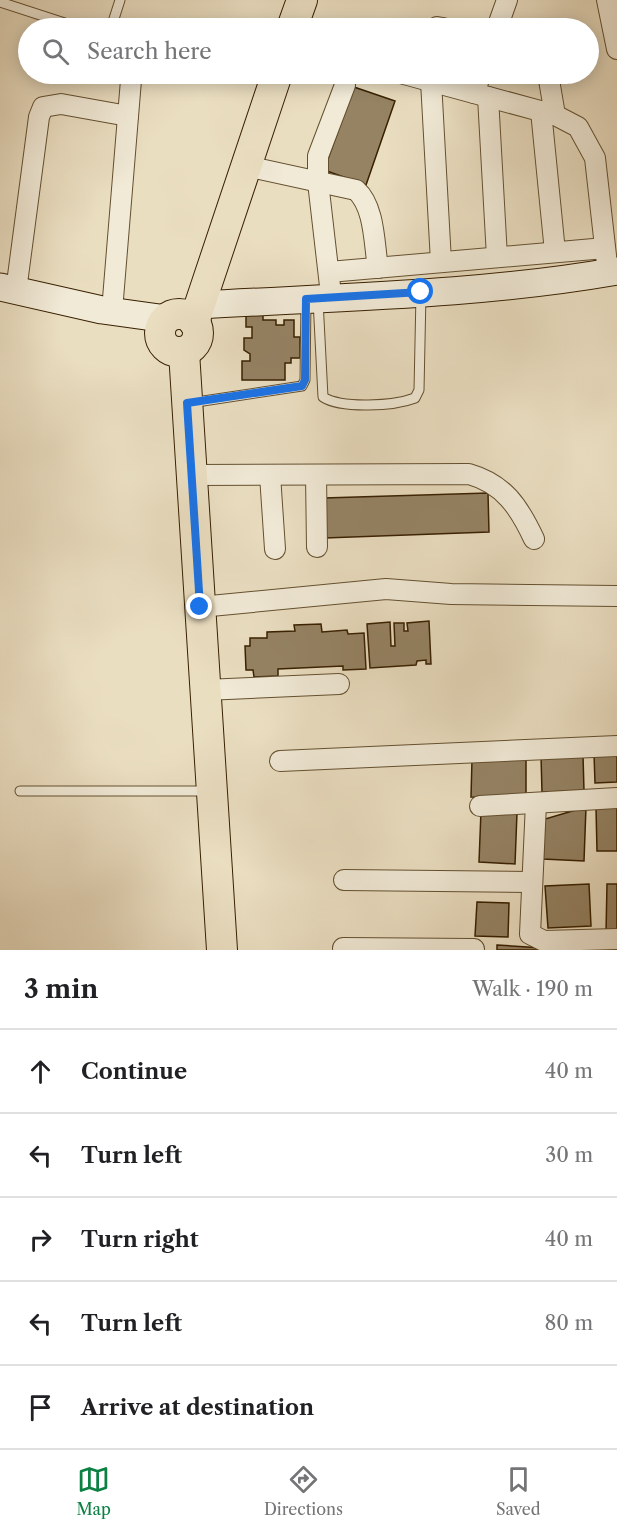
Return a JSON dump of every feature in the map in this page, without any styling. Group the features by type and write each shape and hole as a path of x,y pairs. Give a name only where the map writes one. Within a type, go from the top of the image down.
{"main road":[{"path":"296,18 302,0"},
{"path":"222,950 184,352 171,351 162,342 160,330 187,315 246,166 274,84"},
{"path":"8,289 112,311 187,315 321,291 421,292 610,264"}],"street":[{"path":"501,18 507,0"},
{"path":"607,0 617,49"},
{"path":"112,311 131,84"},
{"path":"431,84 441,262"},
{"path":"345,85 318,156 321,291 378,268 441,262 555,252 610,264 595,158 578,127 548,113 442,84"},
{"path":"481,84 497,257"},
{"path":"548,84 555,252"},
{"path":"8,289 43,107 61,104 128,116"},
{"path":"246,166 357,190 364,197 378,268"},
{"path":"270,475 275,549"},
{"path":"316,475 317,547"},
{"path":"192,476 475,476 498,487 513,499 534,538"},
{"path":"200,607 386,589 452,594 617,596"},
{"path":"205,690 339,684"},
{"path":"280,761 617,746"},
{"path":"480,806 617,798"},
{"path":"536,803 530,882 530,934 535,939 617,939"},
{"path":"344,880 530,882"},
{"path":"343,948 474,949"}],"lane":[{"path":"114,18 120,0"},
{"path":"0,2 49,18"},
{"path":"321,291 324,396 331,402 346,404 404,402 415,398 419,390 421,292"},
{"path":"187,403 302,386 321,291"},
{"path":"20,791 212,791"}],"building":[{"path":"354,87 395,101 366,185 324,170"},
{"path":"246,315 263,315 263,320 276,320 276,325 284,325 284,320 294,320 294,337 300,337 300,358 291,358 291,363 285,363 285,380 242,380 242,361 250,361 250,354 244,350 244,338 252,338 252,327 246,327"},
{"path":"488,493 489,532 325,538 324,498"},
{"path":"429,621 431,664 426,664 426,660 417,661 416,665 370,668 367,624 390,622 391,646 395,646 394,623 404,623 404,631 408,631 407,623"},
{"path":"321,624 322,632 347,630 348,634 364,633 366,669 343,670 343,666 278,669 278,676 254,677 253,670 246,670 245,646 250,646 250,638 267,638 267,632 295,631 294,625"},
{"path":"617,753 617,782 595,783 594,754"},
{"path":"583,755 584,791 542,792 541,756"},
{"path":"472,759 526,759 526,798 471,797"},
{"path":"586,807 584,861 543,859 545,819"},
{"path":"617,807 617,851 597,851 596,808"},
{"path":"481,811 517,813 515,864 479,862"},
{"path":"589,884 591,926 548,928 545,886"},
{"path":"607,884 617,884 617,933 606,933"},
{"path":"477,902 509,903 508,937 475,936"},
{"path":"497,945 542,948 542,950 497,950"}],"route":[{"path":"200,607 187,403 295,389 302,386 305,380 306,299 421,292"}]}
